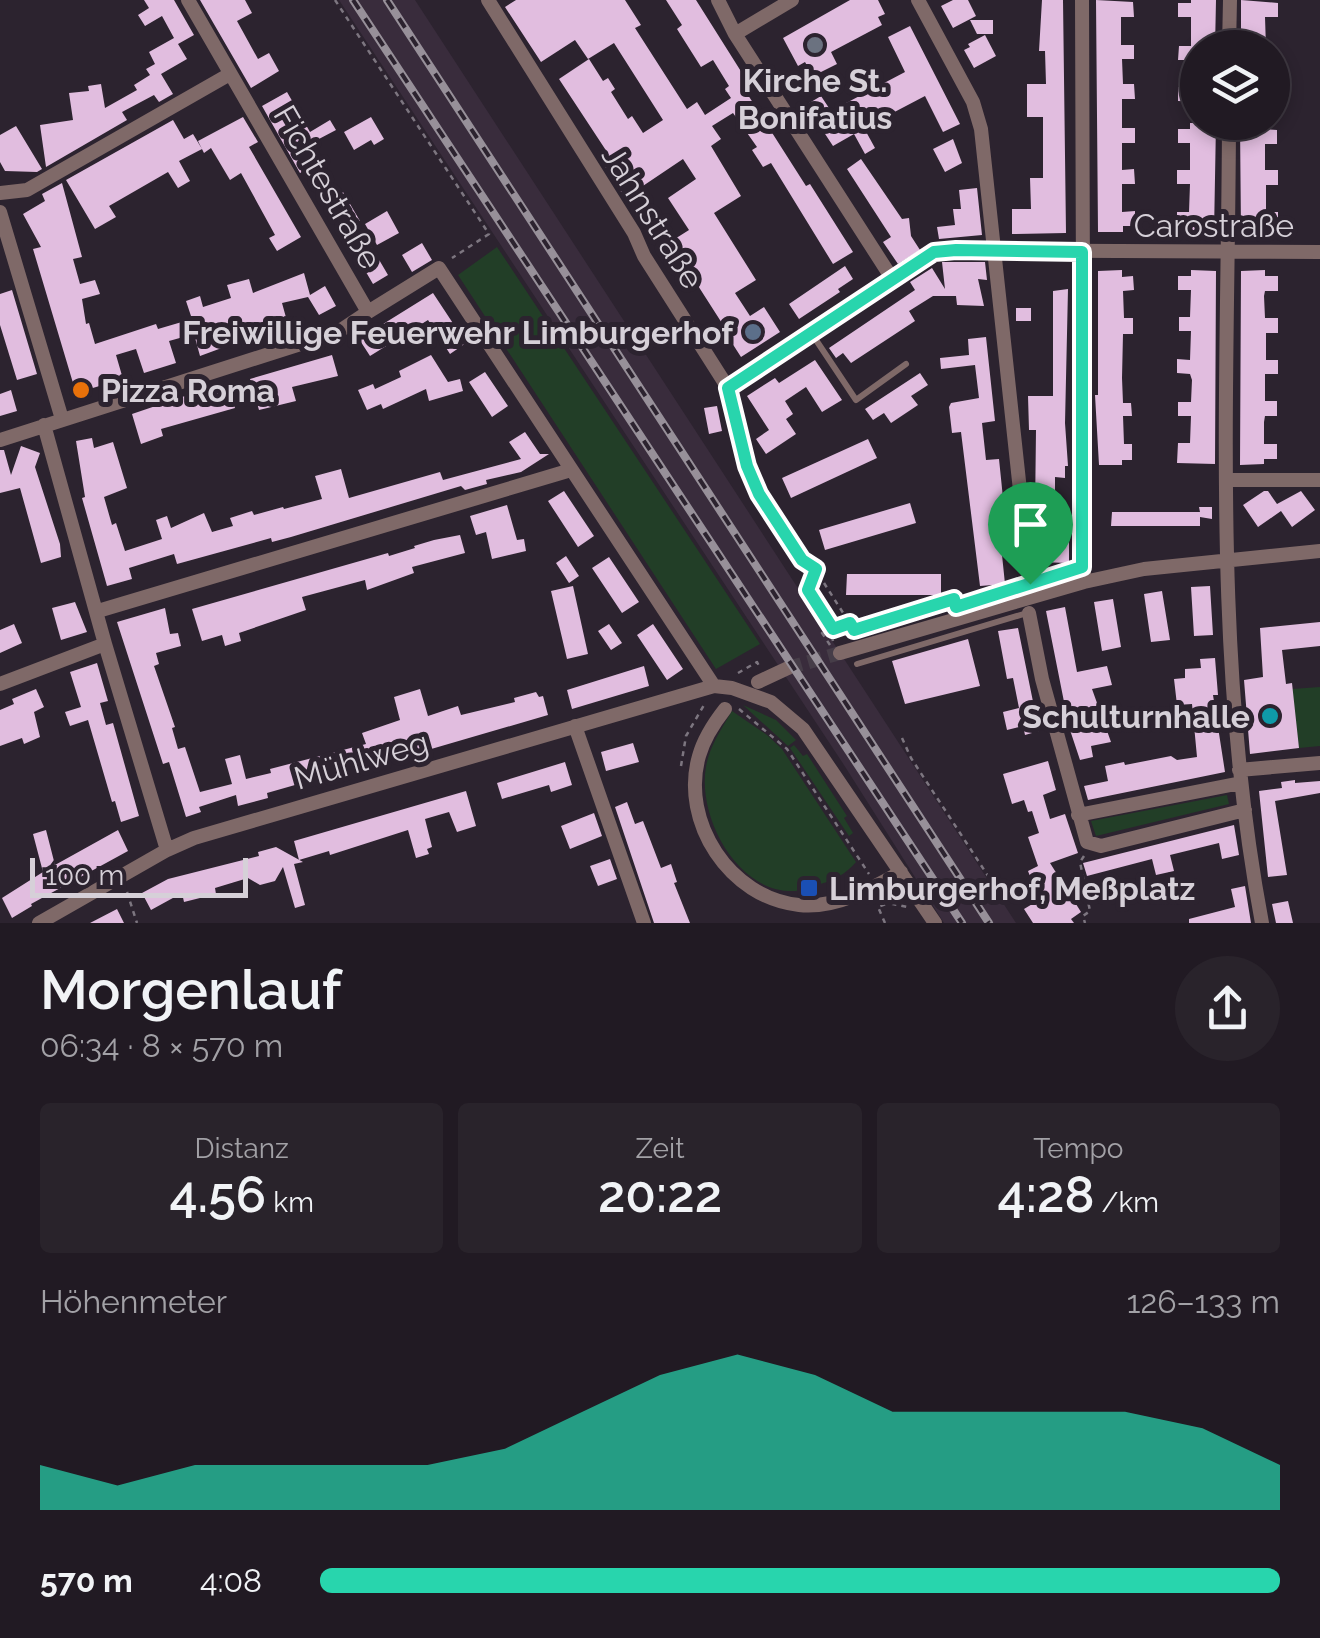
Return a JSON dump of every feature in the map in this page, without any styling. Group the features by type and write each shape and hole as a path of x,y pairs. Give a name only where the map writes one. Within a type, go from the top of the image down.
{"street":[{"name":"Fichtestraße","path":"188,0 368,312 439,268"},
{"name":"Jahnstraße","path":"488,0 728,388 747,466 759,494 802,560 816,569"},
{"path":"718,0 735,34 893,280"},
{"path":"735,34 792,0"},
{"path":"918,0 978,116 1030,584"},
{"path":"1082,0 1084,582"},
{"path":"1230,0 1230,30"},
{"path":"0,193 28,190 230,74"},
{"path":"1229,140 1228,624 1240,777 1262,923"},
{"path":"0,212 62,419"},
{"name":"Carostraße","path":"728,388 938,250 1320,252"},
{"path":"439,268 714,686 754,694 804,729 936,923"},
{"path":"0,440 338,332 368,312"},
{"path":"44,425 167,850"},
{"path":"98,611 571,470"},
{"path":"1227,480 1320,480"},
{"path":"837,647 1144,569 1320,551"},
{"path":"1028,613 1078,815 1091,844 1101,846 1245,810"},
{"path":"0,684 105,644"},
{"path":"759,675 788,668"},
{"name":"Mühlweg","path":"39,923 194,838 714,686"},
{"path":"729,705 706,738 698,758 696,780 702,825 723,863 760,892 801,906 838,901 901,872"},
{"path":"575,726 644,923"},
{"path":"1078,815 1320,762"}],"lane":[{"path":"812,333 856,400 906,364"},
{"path":"857,664 1028,613"}],"path":[{"path":"335,0 488,234 439,268"},
{"path":"816,569 854,630"},
{"path":"816,569 808,590 833,629"},
{"path":"837,647 832,636 954,599 956,607"},
{"path":"822,632 850,623"},
{"path":"714,686 757,662 759,675"},
{"path":"729,705 787,749 888,903"},
{"path":"902,738 911,758 1007,905"},
{"path":"1085,923 1083,916 1090,911 1080,862 1091,844"},
{"path":"119,878 132,900 137,923"},
{"path":"884,923 878,907 888,903 907,907"}],"shaded area":[{"path":"339,0 415,0 1016,923 944,923"}],"green space":[{"path":"497,247 760,644 716,669 458,275"},
{"path":"1320,687 1320,746 1299,748 1292,689"},
{"path":"743,705 776,720 796,740 788,746"},
{"path":"732,711 782,749 856,862 843,873 800,890 774,889 755,880 725,849 708,807 706,767 716,738"},
{"path":"794,745 803,756 807,754 847,816 844,818 853,833 849,836 790,748"},
{"path":"1227,795 1229,804 1096,836 1091,821"}],"building":[{"path":"144,0 174,0 194,35 178,44 187,59 161,74 173,94 159,102 154,95 122,112 127,120 46,167 40,125 73,120 69,93 89,91 88,86 101,84 105,108 137,90 134,85 150,75 146,69 155,64 149,52 174,38 162,16 145,26 138,15 149,8"},
{"path":"200,0 245,0 252,13 237,21 258,59 269,53 279,71 251,88"},
{"path":"516,0 625,0 641,25 635,28 687,109 697,102 705,115 731,98 725,89 729,86 713,60 701,67 677,29 682,25 666,0 696,0 754,92 748,95 853,252 833,264 771,163 763,167 752,150 757,147 733,113 712,126 721,139 711,146 741,196 714,213 756,280 735,293 750,316 764,307 780,332 741,357 732,343 727,346 720,336 727,331 670,242 689,230 668,198 696,179 683,159 625,198 601,160 609,155 559,79 589,59 603,81 608,78 615,89 611,92 628,119 632,116 643,133 663,120 614,43 588,59 575,40 541,62 505,7"},
{"name":"Kirche St. Bonifatius","path":"850,0 878,0 885,14 878,17 882,25 831,52 837,64 813,76 805,62 798,66 783,38"},
{"path":"953,0 968,0 976,16 953,28 941,6"},
{"path":"1042,0 1063,0 1066,233 1012,234 1012,209 1031,209 1030,178 1043,178 1043,117 1027,117 1027,84 1046,84 1045,51 1039,51"},
{"path":"1096,0 1133,2 1134,17 1121,17 1121,45 1134,45 1134,59 1122,59 1123,84 1134,84 1135,99 1122,99 1122,128 1135,128 1135,143 1122,143 1122,170 1134,169 1135,184 1122,184 1122,212 1135,211 1135,226 1123,226 1123,232 1098,232"},
{"path":"1216,0 1215,30 1191,30 1191,17 1178,17 1178,3"},
{"path":"1241,0 1278,3 1278,17 1265,17 1265,30 1241,30"},
{"path":"970,20 993,20 993,34 977,34"},
{"path":"910,26 960,124 943,132 925,96 864,128 875,148 865,154 854,134 833,146 806,105 821,96 831,111 905,72 888,37"},
{"path":"985,35 996,56 974,68 964,50"},
{"path":"287,92 310,132 330,120 336,130 317,140 320,144 309,152 317,164 300,173 262,106"},
{"path":"243,117 258,142 249,147 301,237 277,251 269,238 275,235 241,173 230,180 211,148 204,153 198,141"},
{"path":"371,117 384,139 374,145 371,140 354,150 344,132"},
{"path":"173,120 184,139 193,134 202,149 179,161 190,181 178,188 168,172 109,206 116,217 95,229 66,180"},
{"path":"16,126 42,169 37,172 5,171 0,162 0,135"},
{"path":"1178,129 1180,140 1216,140 1214,233 1189,233 1190,226 1177,226 1177,212 1189,212 1190,184 1177,184 1177,170 1190,170 1190,143 1178,143"},
{"path":"953,139 962,163 945,172 933,149"},
{"path":"1240,140 1277,140 1277,144 1265,144 1265,170 1278,170 1278,185 1266,185 1266,212 1278,212 1278,227 1266,227 1266,232 1241,232"},
{"path":"861,159 902,219 909,218 911,236 920,250 898,264 883,242 891,237 847,169"},
{"path":"62,183 82,257 73,259 80,284 95,280 100,294 82,299 86,324 89,323 95,344 156,324 158,329 192,319 186,301 200,296 203,307 231,298 227,285 249,279 253,293 304,273 310,295 325,286 336,306 319,315 308,297 282,303 290,332 246,346 245,342 238,342 200,356 194,334 169,341 176,363 144,373 136,349 116,355 123,379 76,393 33,249 41,247 23,214 45,201 42,194"},
{"path":"977,188 982,235 939,239 937,227 955,225 953,209 961,209 959,190"},
{"path":"343,192 360,221 342,232 326,202"},
{"path":"387,211 399,233 377,245 365,224"},
{"path":"422,243 432,260 412,272 402,255"},
{"path":"371,246 388,275 373,284 356,255"},
{"path":"942,262 985,262 987,280 978,279 984,306 957,305 956,296 933,296 909,311 915,321 851,363 843,353 836,358 829,348 915,290 910,282 932,268 945,289"},
{"path":"845,266 853,279 799,319 789,304"},
{"path":"1122,270 1122,277 1133,276 1134,290 1123,291 1124,318 1133,318 1133,334 1123,334 1122,378 1123,403 1131,403 1132,416 1123,416 1124,444 1132,444 1132,460 1122,460 1122,465 1099,465 1095,395 1098,271"},
{"path":"1191,270 1216,271 1215,464 1177,463 1178,443 1190,443 1191,416 1178,416 1178,402 1191,402 1192,380 1190,374 1177,373 1177,359 1190,360 1191,331 1179,331 1179,317 1190,317 1191,290 1178,290 1178,276 1191,276"},
{"path":"1265,270 1265,276 1278,276 1278,291 1265,291 1264,296 1265,318 1278,318 1278,333 1266,333 1266,360 1278,360 1278,374 1265,374 1265,401 1277,401 1277,416 1265,416 1264,422 1264,444 1277,444 1277,459 1240,465 1241,271"},
{"path":"1068,289 1068,466 1065,478 1055,477 1055,519 1069,519 1069,563 1038,562 1036,430 1029,430 1028,396 1053,396 1053,291"},
{"path":"12,290 37,374 17,380 0,325 0,294"},
{"path":"433,293 466,343 450,354 428,320 370,356 359,339"},
{"path":"1016,308 1031,308 1031,321 1016,321"},
{"path":"986,337 995,421 982,423 986,460 999,459 1003,498 997,506 1005,584 980,586 961,432 952,433 949,407 951,403 979,398 975,365 941,369 940,358 969,355 968,339"},
{"path":"332,355 338,376 292,387 296,401 259,410 250,379"},
{"path":"431,355 448,382 460,379 463,391 429,401 426,389 383,409 381,404 367,410 358,390 373,384 375,389 401,377 399,371"},
{"path":"815,360 842,400 822,412 806,387 785,401 793,414 786,419 796,434 766,454 756,439 769,430 747,396 775,378 779,383"},
{"path":"485,372 508,406 492,417 469,382"},
{"path":"920,373 928,385 911,396 918,405 891,423 884,413 873,420 865,409"},
{"path":"229,386 235,408 161,429 163,436 141,444 132,414"},
{"path":"11,390 17,411 0,416 0,394"},
{"path":"717,406 722,431 709,434 704,408"},
{"path":"525,432 540,454 549,454 521,472 272,542 271,538 177,564 174,554 129,568 132,579 107,586 82,498 85,497 76,441 92,438 94,448 113,442 127,488 104,497 125,551 162,539 156,520 167,516 171,528 204,513 212,532 233,526 230,518 252,511 254,515 322,499 315,476 341,469 349,498 440,472 443,480 521,459 509,442"},
{"path":"868,439 877,458 791,498 782,478"},
{"path":"21,446 40,453 35,467 60,544 61,557 41,563 20,488 0,493 0,450 4,450 11,475"},
{"path":"564,491 594,536 578,547 548,501"},
{"path":"1264,491 1277,504 1301,491 1315,510 1292,527 1281,511 1258,527 1243,505"},
{"path":"910,503 916,523 825,550 819,530"},
{"path":"507,505 517,540 524,539 526,551 492,559 486,532 476,535 470,516"},
{"path":"1199,507 1212,507 1212,519 1200,517 1200,526 1111,526 1112,512 1200,512"},
{"path":"460,535 465,553 412,567 414,573 367,590 365,580 302,597 306,610 239,633 241,641 225,646 222,635 202,641 192,609"},
{"path":"566,556 579,576 569,583 556,563"},
{"path":"609,557 639,602 622,613 592,568"},
{"path":"847,574 941,574 941,595 846,595"},
{"path":"573,586 588,654 567,659 551,591"},
{"path":"1210,586 1213,635 1194,636 1191,587"},
{"path":"1162,591 1170,640 1151,642 1144,594"},
{"path":"1113,599 1121,647 1102,651 1094,602"},
{"path":"75,602 87,632 61,640 52,608"},
{"path":"1065,607 1077,672 1107,666 1112,685 1092,689 1111,742 1091,746 1093,757 1080,760 1069,727 1046,611"},
{"path":"165,608 170,634 178,633 181,646 156,653 159,664 154,666 175,727 172,728 178,749 185,747 200,792 232,784 225,759 240,755 246,779 366,744 362,733 400,720 394,697 420,689 428,716 458,706 461,715 515,702 514,698 536,692 543,696 548,715 267,793 268,798 238,806 236,795 199,807 201,812 186,817 169,762 163,764 117,622"},
{"name":"Schulturnhalle","path":"1320,622 1320,646 1282,650 1286,684 1292,683 1299,748 1250,754 1244,680 1263,677 1260,628"},
{"path":"14,624 22,643 0,653 0,630"},
{"path":"609,624 622,643 611,650 598,631"},
{"path":"653,624 683,669 667,680 637,635"},
{"path":"1018,628 1039,731 1025,735 1023,726 1007,730 1003,712 1019,708 1013,678 1007,679 998,631"},
{"path":"968,639 980,686 905,704 892,661"},
{"path":"1215,658 1218,695 1213,695 1225,772 1088,800 1084,786 1108,781 1105,766 1171,756 1177,760 1197,757 1192,704 1177,705 1174,679 1185,678 1185,669 1201,668 1200,659"},
{"path":"97,663 108,701 100,703 106,725 113,723 139,816 121,822 88,720 70,726 65,712 81,707 70,672"},
{"path":"644,666 649,686 572,709 567,690"},
{"path":"36,689 44,707 34,712 40,737 24,744 22,738 0,746 0,710 14,704 12,699"},
{"path":"633,743 639,762 606,771 601,752"},
{"path":"1048,761 1056,790 1043,795 1050,819 1065,814 1078,853 1050,863 1081,912 1071,919 1074,923 1033,923 1024,909 1039,900 1028,871 1038,866 1028,837 1039,833 1024,800 1012,804 1003,774"},
{"path":"565,762 572,785 551,792 549,785 502,799 497,783"},
{"path":"1320,781 1320,793 1275,801 1287,875 1268,877 1259,791 1282,788 1281,782"},
{"path":"466,791 476,826 457,832 449,812 425,819 432,847 427,849 429,854 416,858 408,830 330,855 329,851 299,860 294,841"},
{"path":"627,802 635,824 643,821 661,868 671,864 690,923 654,923 615,807"},
{"path":"594,813 602,836 570,849 561,826"},
{"path":"1234,825 1239,855 1222,859 1219,843 1170,855 1174,871 1156,875 1152,859 1087,876 1083,863"},
{"path":"46,830 55,865 118,830 128,851 12,918 2,898 43,872 33,834"},
{"path":"276,847 303,862 294,864 305,905 295,908 283,867 275,881 260,885 248,878 215,888 216,894 184,902 182,893 151,910 142,893 168,879 259,856 258,852"},
{"path":"610,859 617,879 598,886 590,866"},
{"path":"1245,886 1251,923 1189,923 1189,919 1235,907 1231,889"},
{"path":"1288,901 1293,923 1276,923 1272,904"},
{"path":"117,909 124,923 90,923"}],"tunnel":[{"path":"788,668 840,653"}],"railway":[{"path":"353,0 962,923"},
{"path":"387,0 989,923"}],"place":[{"name":"Kirche St. Bonifatius","path":"815,45"},
{"name":"Freiwillige Feuerwehr Limburgerhof","path":"753,332"},
{"name":"Pizza Roma","path":"81,390"},
{"name":"Schulturnhalle","path":"1270,716"},
{"name":"Limburgerhof, Meßplatz","path":"809,888"}],"route":[{"path":"938,250 1082,252 1082,567 1030,584 956,607 954,599 854,630 850,623 833,629 808,590 816,569 802,560 752,480 728,388 938,250"}]}
